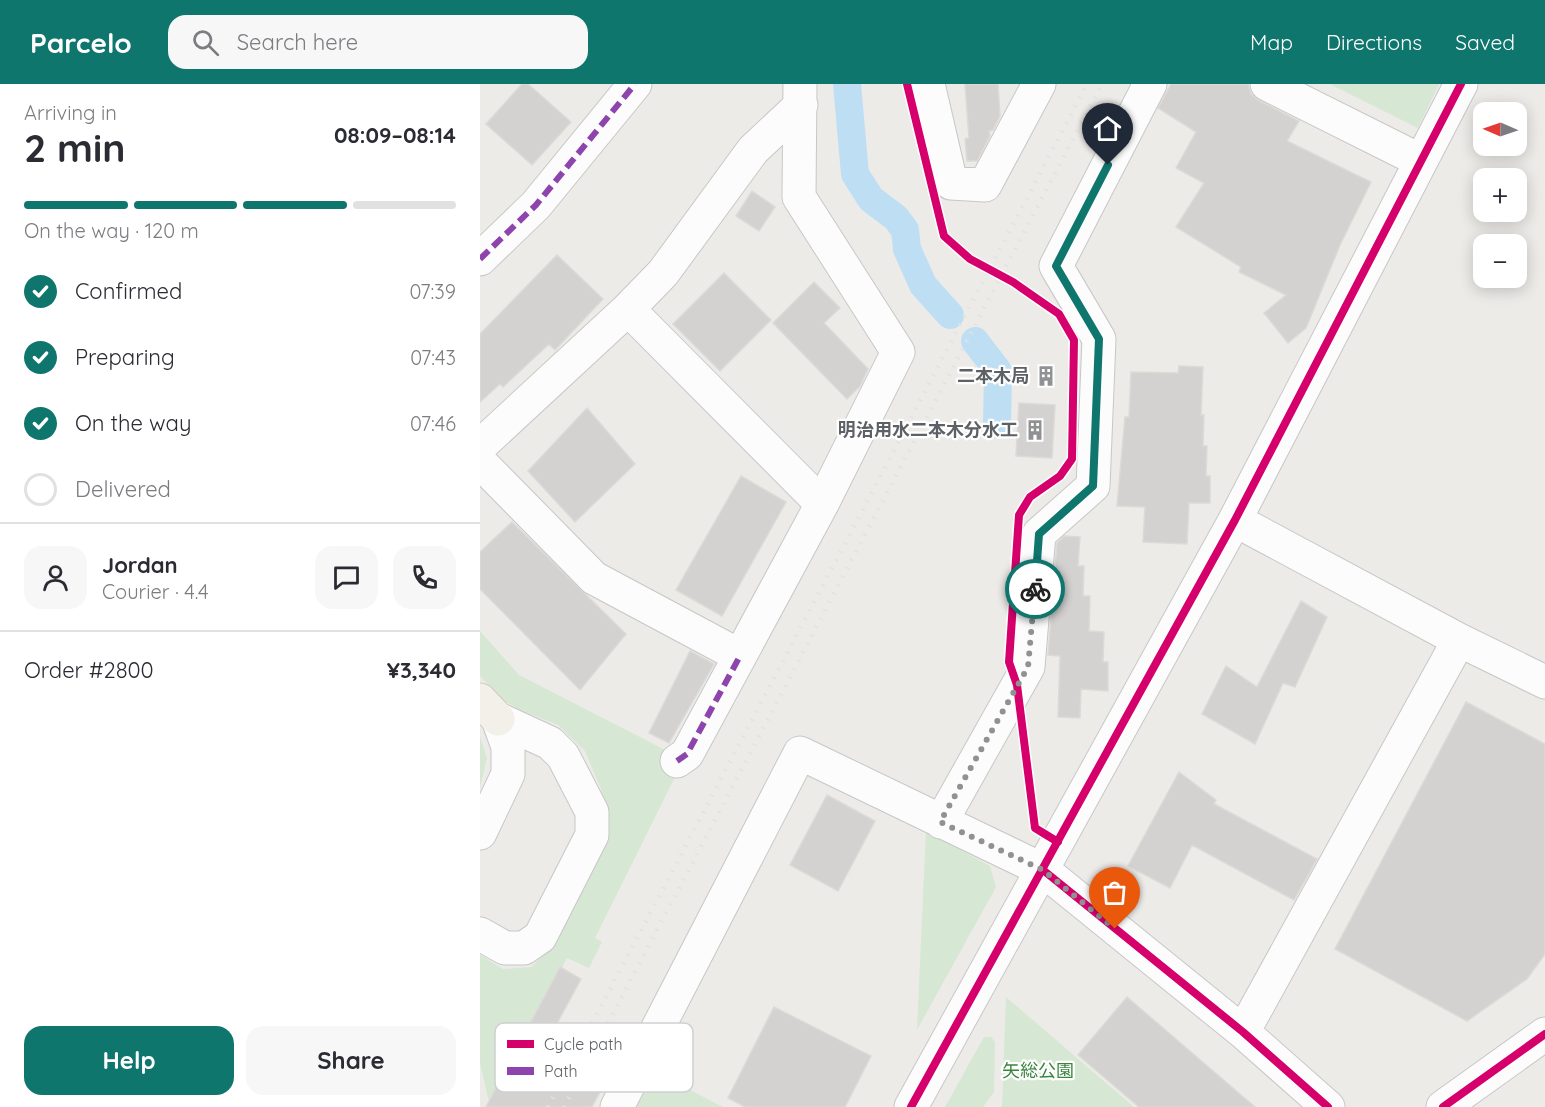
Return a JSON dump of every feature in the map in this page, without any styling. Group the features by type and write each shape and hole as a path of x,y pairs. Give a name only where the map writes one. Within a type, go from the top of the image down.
{"street":[{"path":"480,259 536,205 635,84"},
{"path":"928,84 951,183 985,185 1039,84"},
{"path":"940,822 1028,667 1039,534 1093,486 1099,339 1056,266 1150,84"},
{"path":"1267,84 1421,161"},
{"path":"911,1107 1235,520 1461,84"},
{"path":"480,446 628,309 663,273 753,150 801,94"},
{"path":"676,761 687,754 740,656 822,504 897,352 799,197 801,94"},
{"path":"628,309 822,504"},
{"path":"480,462 594,578 740,656"},
{"path":"1235,520 1459,640 1545,682"},
{"path":"1243,1032 1459,640"},
{"path":"480,833 507,774 508,747 489,710"},
{"path":"480,934 505,948 525,948 540,937 592,835 592,812 563,756 550,743 489,710"},
{"path":"660,1023 800,753 1043,870 1243,1032 1328,1107"},
{"path":"1443,1107 1545,1034"},
{"path":"617,1107 625,1092"}],"green space":[{"path":"1330,84 1439,84 1418,128"},
{"path":"480,631 519,675 671,753 680,767 595,938 602,942 589,968 567,958 531,1023 495,1023 495,1092 504,1092 503,1104 488,1098 480,1063 480,955 503,969 531,967 548,952 607,838 607,810 585,751 558,725 520,710 503,700 480,676"},
{"path":"480,737 487,758 480,787"},
{"path":"926,831 990,866 996,887 917,1030"},
{"name":"矢総公園","path":"1006,997 1134,1107 1002,1107"},
{"path":"984,1037 991,1037 995,1042 994,1092 983,1107 945,1107"},
{"path":"642,1092 693,1092 723,1107 635,1107"}],"building":[{"path":"522,84 528,84 571,122 532,165 486,124"},
{"path":"965,84 998,84 1000,116 993,130 989,131 990,136 977,161 967,161 965,139 969,138"},
{"path":"1171,84 1248,84 1251,94 1258,100 1299,121 1287,141 1371,182 1340,245 1306,328 1288,343 1264,313 1286,295 1239,272 1241,267 1176,227 1204,183 1176,168 1196,132 1158,108"},
{"path":"752,191 775,207 759,231 736,216"},
{"path":"557,255 603,299 555,350 549,344 503,387 500,384 480,402 480,334"},
{"path":"724,273 771,320 720,371 673,324"},
{"path":"814,282 840,308 824,323 868,369 860,386 847,399 773,323"},
{"path":"1179,366 1203,367 1201,415 1204,415 1203,446 1207,446 1206,476 1210,476 1210,503 1189,503 1187,544 1143,542 1145,507 1117,506 1125,417 1129,417 1131,372 1178,373"},
{"name":"明治用水二本木分水工","path":"1019,403 1055,405 1052,458 1016,456"},
{"path":"587,408 635,464 575,522 528,471"},
{"path":"741,476 786,502 722,616 676,590"},
{"path":"512,522 626,634 580,690 480,589 480,552"},
{"path":"1064,536 1080,537 1078,566 1084,566 1083,596 1090,596 1089,631 1104,632 1103,662 1108,662 1108,691 1081,689 1080,718 1058,717 1060,656 1048,655 1057,543"},
{"path":"1301,601 1327,617 1295,687 1283,683 1255,744 1202,714 1226,666 1257,687"},
{"path":"690,651 714,664 669,743 649,733"},
{"path":"1466,702 1545,744 1545,954 1527,979 1467,1021 1335,949"},
{"path":"1179,772 1216,800 1214,804 1317,859 1294,900 1192,845 1170,888 1128,866"},
{"path":"827,795 875,821 838,891 790,865"},
{"path":"560,967 581,979 557,1023 530,1023"},
{"path":"1127,997 1255,1107 1139,1107 1078,1055"},
{"path":"774,1007 871,1056 845,1107 745,1107 728,1098"},
{"path":"495,1090 495,1092 600,1092 592,1107 486,1107"}],"waterway":[{"path":"847,84 855,174 871,199 896,218 905,230 907,249 923,285 950,315"},
{"path":"975,341 998,371 997,424"}],"railway":[{"path":"592,1023 1087,84"},
{"path":"608,1023 1102,84"},
{"path":"548,1107 556,1092"},
{"path":"564,1107 572,1092"}],"marked path":[{"path":"480,259 536,205 635,84"},
{"path":"677,761 687,754 740,656"}],"cycle path":[{"path":"907,84 944,236 970,259 1013,282 1059,314 1074,340 1072,459 1060,476 1030,497 1019,515 1009,662 1017,685 1035,828 1058,842"},
{"path":"911,1107 1235,520 1461,84"},
{"path":"1043,870 1243,1032 1328,1107"},
{"path":"1443,1107 1545,1034"}],"way so far":[{"path":"1035,589 1028,667 940,822 1043,870 1115,929"}],"place":[{"name":"二本木局","path":"1046,376"},
{"name":"明治用水二本木分水工","path":"1035,430"}],"route":[{"path":"1035,589 1039,534 1093,486 1099,339 1056,266 1108,165"}]}
